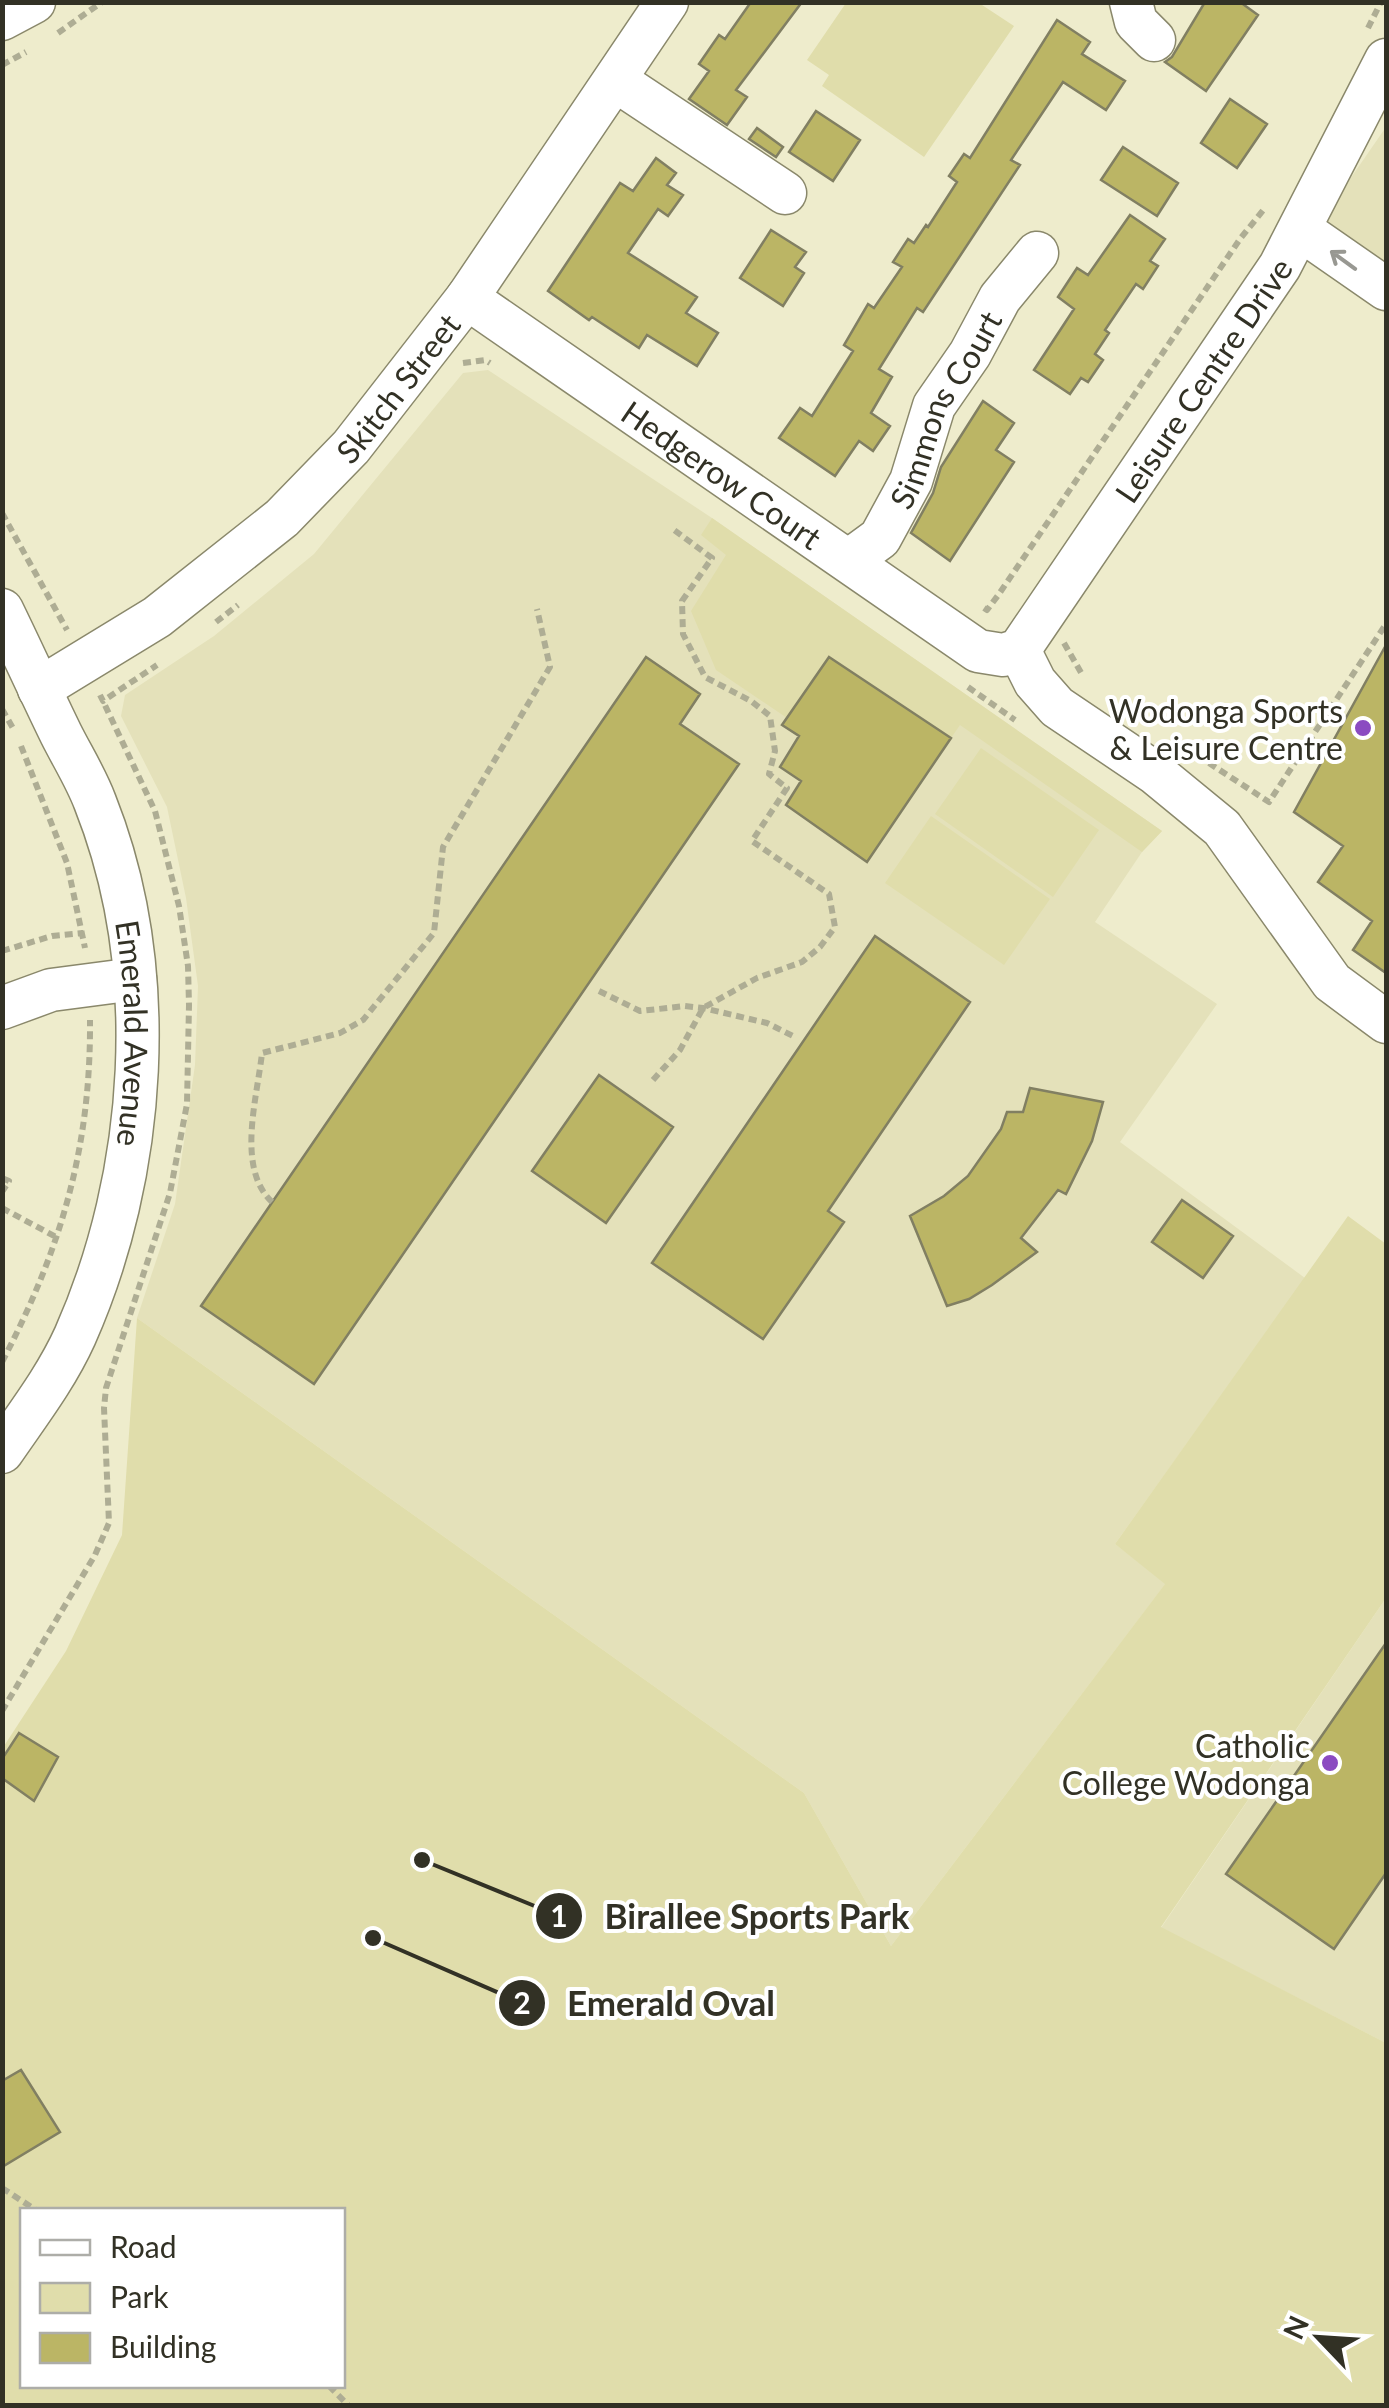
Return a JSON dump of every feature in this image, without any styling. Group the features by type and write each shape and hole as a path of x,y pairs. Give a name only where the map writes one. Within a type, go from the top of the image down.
{"street":[{"path":"2,19 34,2"},
{"name":"Skitch Street","path":"21,699 82,644 157,617 282,518 352,448 467,298 667,2"},
{"path":"1131,2 1136,22 1154,40"},
{"name":"Leisure Centre Drive","path":"998,650 1280,266 1301,230 1375,48"},
{"path":"615,80 785,193"},
{"path":"1301,230 1386,289"},
{"name":"Simmons Court","path":"850,560 880,538 911,481 934,406 970,354 1000,298 1037,253"},
{"name":"Hedgerow Court","path":"467,298 850,560 998,650"},
{"name":"Emerald Avenue","path":"2,610 21,699 95,802 119,884 135,979 138,1029 131,1124 109,1242 64,1359 2,1452"},
{"path":"998,650 1057,707 1155,773 1222,828 1332,982 1386,1022"},
{"path":"2,1008 51,990 135,979"}],"path":[{"path":"1375,48 1381,2"},
{"path":"972,600 987,610 999,594 1240,240 1276,194"},
{"path":"454,376 463,363 485,360 501,371"},
{"path":"2,513 69,632 82,644 103,701 164,660"},
{"path":"653,1080 680,1050 703,1008 757,978 802,962 835,927 829,894 752,841 786,788 769,774 775,752 770,716 706,677 683,634 682,601 712,558 674,530"},
{"path":"999,594 998,650 1021,724"},
{"path":"208,628 249,596"},
{"path":"272,1202 259,1190 250,1164 262,1053 340,1033 362,1020 434,933 442,847 550,667 537,609"},
{"path":"1193,753 1269,802 1386,624"},
{"path":"998,650 1059,636 1092,692"},
{"path":"2,1362 39,1290 58,1238 74,1182 86,1113 89,985 83,933 67,863 20,742 21,699"},
{"path":"1222,828 1252,791"},
{"path":"2,950 52,936 83,933"},
{"path":"599,991 640,1012 685,1006 703,1008 749,1018 793,1036"},
{"path":"2,1178 10,1181 2,1192"},
{"path":"3,1209 58,1238"},
{"path":"2,2188 33,2208"},
{"path":"331,2388 350,2406"}],"shaded area":[{"path":"1386,127 1386,265 1321,221"},
{"path":"488,370 712,518 1162,831 1142,852 1095,922 1217,1004 1120,1142 1305,1278 1115,1544 1166,1583 891,1946 804,1793 137,1318 175,1204 195,1065 198,986 186,898 167,807 121,716 125,695 214,636 314,554 463,373"},
{"name":"Catholic College Wodonga","path":"1386,1598 1386,2043 1161,1928"}],"green space":[{"path":"846,3 979,3 1014,26 924,157 822,86 829,75 807,60"},
{"path":"712,518 1162,831 1142,852 960,725 951,738 829,657 787,718 716,670 691,611 726,555 701,535"},
{"path":"981,748 1099,830 1053,897 935,814"},
{"path":"931,816 1050,899 1004,965 885,883"},
{"path":"1348,1216 1386,1244 1386,1598 1161,1927 1386,2043 1386,2405 3,2405 2,1749 66,1651 122,1535 137,1318 804,1793 891,1946 1165,1584 1115,1544"}],"building":[{"path":"751,2 802,2 736,90 747,97 727,125 689,99 709,71 699,64 719,35 725,39"},
{"path":"1205,2 1240,2 1258,15 1206,91 1165,62 1172,57"},
{"path":"1057,20 1090,42 1082,54 1125,81 1106,110 1063,82 1011,160 1020,165 923,312 917,308 879,369 892,377 871,413 890,426 873,451 859,441 835,476 779,438 800,408 812,416 853,351 844,345 868,304 874,308 902,267 893,262 908,239 914,243 928,227 957,182 949,176 964,154 970,158"},
{"path":"1230,99 1267,124 1237,168 1201,143"},
{"path":"816,111 860,140 833,181 789,152"},
{"path":"757,128 783,147 776,157 749,139"},
{"path":"1123,147 1178,183 1157,216 1101,180"},
{"path":"656,158 676,173 667,185 683,195 668,216 658,209 628,253 697,297 686,313 718,333 697,366 647,335 639,348 548,291 620,183 633,191"},
{"path":"1130,215 1165,239 1150,261 1158,266 1143,289 1136,284 1105,330 1109,333 1095,354 1103,360 1088,382 1081,378 1070,394 1034,370 1074,309 1058,297 1077,268 1088,275"},
{"path":"771,230 806,252 795,267 804,273 783,306 740,278"},
{"path":"983,401 1014,423 996,450 1014,462 950,561 911,533 933,493 941,467"},
{"name":"Wodonga Sports & Leisure Centre","path":"1386,645 1386,973 1353,950 1372,921 1318,882 1343,846 1294,812"},
{"path":"646,657 700,694 680,724 739,764 314,1384 201,1306"},
{"path":"829,657 951,738 867,862 786,805 801,781 780,767 799,736 782,725"},
{"path":"875,936 970,1002 828,1211 844,1222 763,1339 652,1263"},
{"path":"599,1075 673,1127 606,1223 532,1171"},
{"path":"1030,1088 1103,1102 1092,1141 1066,1194 1058,1190 1021,1238 1037,1252 969,1299 947,1306 910,1216 968,1176 1001,1129 1007,1112 1023,1112"},
{"path":"1182,1200 1233,1236 1203,1278 1152,1242"},
{"path":"1386,1643 1386,1873 1334,1949 1226,1874"},
{"path":"19,1733 58,1757 34,1801 2,1778 2,1759"},
{"path":"21,2070 60,2132 2,2167 2,2081"}],"place":[{"name":"Wodonga Sports & Leisure Centre","path":"1363,728"},
{"name":"Catholic College Wodonga","path":"1330,1763"},
{"name":"Birallee Sports Park","path":"422,1860"},
{"name":"Emerald Oval","path":"373,1938"}]}
